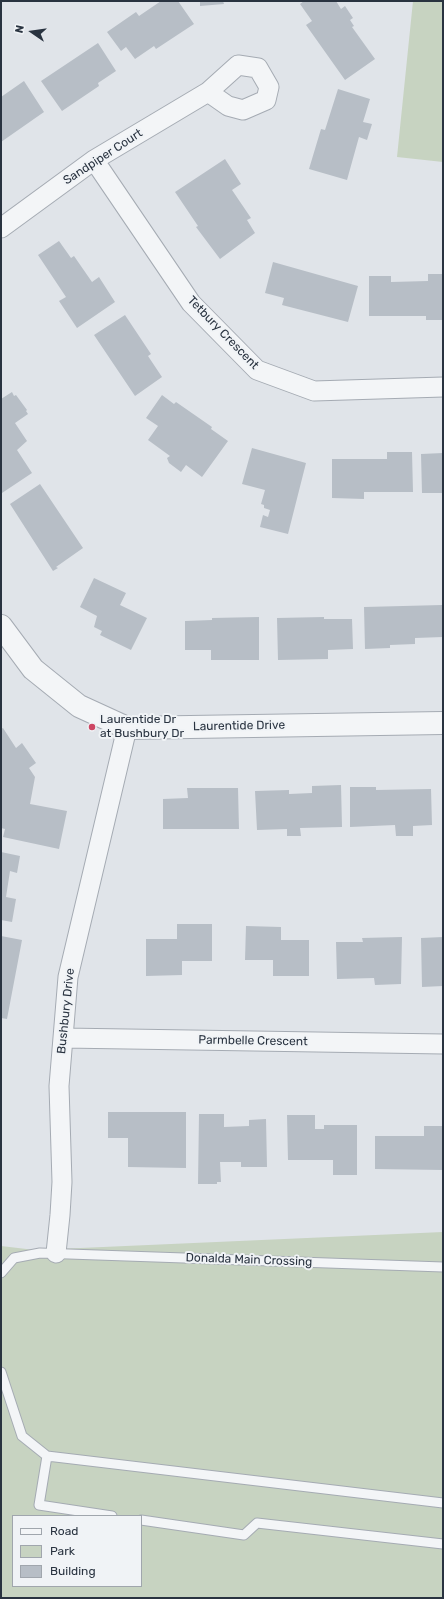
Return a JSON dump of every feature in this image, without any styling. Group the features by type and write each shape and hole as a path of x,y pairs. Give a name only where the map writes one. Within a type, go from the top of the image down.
{"street":[{"name":"Sandpiper Court","path":"1,228 94,160 208,92"},
{"name":"Tetbury Crescent","path":"94,160 191,304 257,370 314,391 443,387"},
{"name":"Laurentide Drive","path":"1,626 33,669 79,706 127,728 443,723"},
{"name":"Bushbury Drive","path":"56,1253 62,1182 59,1086 68,977 127,728"},
{"name":"Parmbelle Crescent","path":"64,1038 443,1044"}],"lane":[{"name":"Donalda Main Crossing","path":"1,1274 14,1258 40,1253 443,1267"},
{"path":"1,1372 22,1436 47,1456 443,1503"},
{"path":"47,1456 39,1505 105,1515"},
{"path":"142,1520 244,1535 257,1523 443,1544"}],"green space":[{"path":"413,1 443,1 443,162 397,157"},
{"path":"443,1232 443,1598 1,1598 1,1246 35,1250"}],"building":[{"path":"161,1 178,1 194,24 156,49 154,46 135,59 126,47 121,51 107,32 136,12 139,16"},
{"path":"200,1 223,1 224,4 200,6"},
{"path":"304,1 336,1 341,9 345,6 353,18 350,20 354,26 352,27 375,59 345,80 306,25 312,21 300,4"},
{"path":"98,43 116,71 98,83 99,86 62,111 41,81"},
{"path":"24,81 44,112 1,142 1,97"},
{"path":"338,89 370,99 363,122 372,124 367,140 359,137 347,180 309,169 321,129 325,130"},
{"path":"225,159 241,184 232,190 251,218 247,220 255,233 220,259 196,227 198,226 175,192"},
{"path":"59,241 71,258 74,256 92,282 99,277 115,302 77,328 59,301 66,297 38,255"},
{"path":"273,262 358,286 348,322 282,305 284,298 265,293"},
{"path":"428,274 443,274 443,320 426,320 426,316 369,316 369,276 391,276 391,282 428,281"},
{"path":"125,315 151,354 148,356 162,377 135,396 94,335"},
{"path":"12,392 27,410 26,411 28,414 15,423 27,441 17,450 32,473 2,493 1,399"},
{"path":"162,395 174,404 176,402 212,427 211,429 228,441 202,477 186,465 181,472 169,463 167,458 170,456 148,440 158,426 146,418"},
{"path":"252,448 306,463 288,534 260,527 263,515 268,517 270,510 264,508 264,505 261,504 265,490 242,484"},
{"path":"387,452 412,452 413,492 364,492 364,499 332,498 332,459 387,459"},
{"path":"443,453 443,493 422,493 421,454"},
{"path":"40,484 83,548 56,567 58,568 53,571 10,504"},
{"path":"94,578 126,593 120,605 147,618 131,650 100,635 102,631 94,627 97,616 80,607"},
{"path":"442,605 443,637 415,638 415,644 390,645 390,648 365,649 364,607"},
{"path":"259,617 259,660 211,660 211,650 185,650 185,621 212,620 212,618"},
{"path":"324,617 324,619 352,619 353,649 328,650 328,659 278,660 277,618"},
{"path":"3,728 16,748 22,743 36,763 29,768 35,777 30,804 67,811 59,849 3,837 5,829 1,828 1,729"},
{"path":"341,785 342,827 300,828 301,836 287,836 287,829 257,830 255,791 289,790 289,794 312,793 312,786"},
{"path":"350,787 376,787 376,790 431,789 432,825 413,826 413,836 396,836 395,825 350,827"},
{"path":"187,788 238,788 239,829 163,829 163,799 188,798"},
{"path":"1,852 20,856 17,873 10,871 6,897 16,899 12,922 1,920"},
{"path":"177,924 212,924 212,961 182,961 182,975 146,976 146,939 177,939"},
{"path":"246,926 281,927 281,940 309,940 309,976 273,976 273,960 245,960"},
{"path":"1,936 22,940 7,1019 1,1018"},
{"path":"402,937 401,984 375,985 374,978 337,979 336,942 363,942 362,938"},
{"path":"443,937 443,986 422,987 421,938"},
{"path":"108,1112 186,1112 186,1168 128,1167 128,1138 108,1138"},
{"path":"199,1114 224,1114 224,1127 249,1126 249,1120 266,1119 267,1167 241,1167 241,1162 220,1162 221,1182 217,1182 217,1184 198,1184"},
{"path":"287,1115 315,1115 315,1129 324,1129 324,1125 357,1125 357,1175 333,1175 333,1160 288,1160"},
{"path":"424,1126 443,1126 443,1170 375,1169 375,1136 424,1136"}],"place":[{"name":"Laurentide Dr at Bushbury Dr","path":"92,727"}]}
